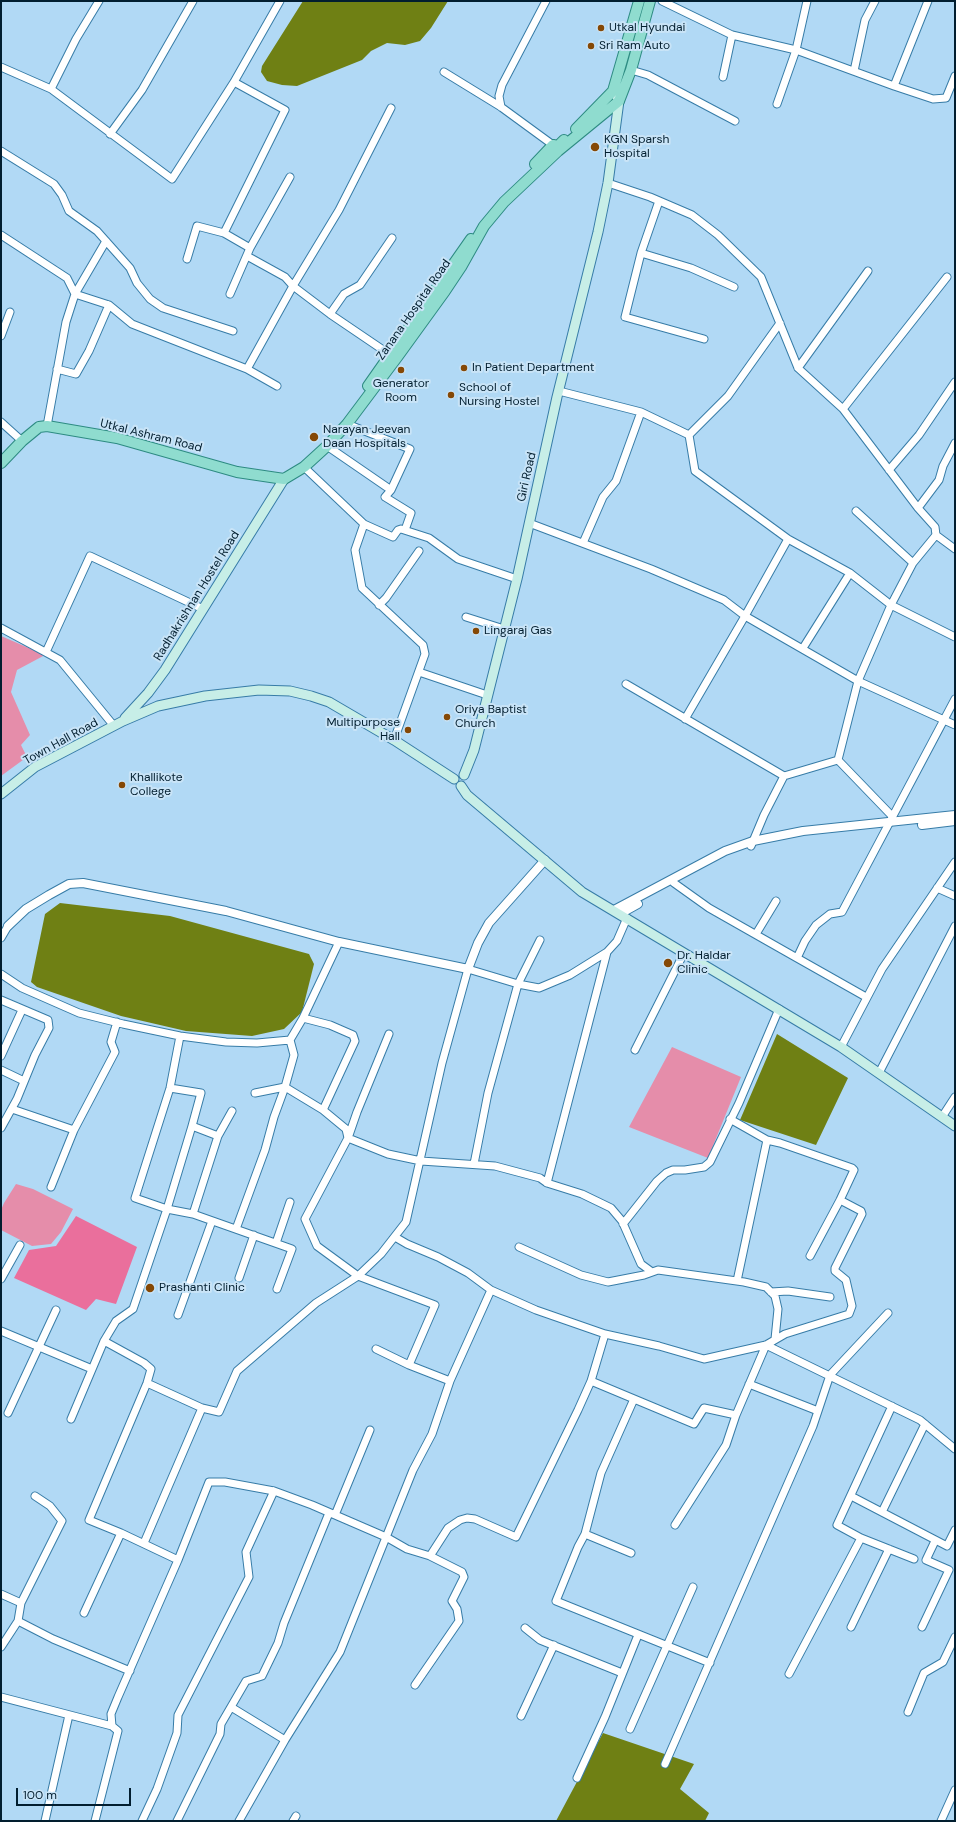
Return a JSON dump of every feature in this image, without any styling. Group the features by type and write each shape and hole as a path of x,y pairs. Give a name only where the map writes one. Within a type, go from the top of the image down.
{"main road":[{"path":"299,468 328,439 354,407 450,266 501,200 613,91 639,1"},
{"path":"556,148 619,101 631,70 650,1"},
{"path":"613,91 619,101"},
{"name":"Giri Road","path":"464,775 474,750 517,579 608,183 619,101"},
{"name":"Zanana Hospital Road","path":"284,479 327,446 347,424 457,273 484,226 504,202 556,148"},
{"path":"1,463 22,441 39,427 47,426"},
{"name":"Utkal Ashram Road","path":"47,426 117,438 238,472 284,479"},
{"name":"Radhakrishnan Hostel Road","path":"123,721 148,693 165,670 284,479"},
{"path":"123,721 158,706 205,696 260,690 290,692 311,696 329,702 394,740 454,779 455,784 461,786 467,795 582,892 841,1047 955,1126"},
{"path":"148,693 158,706"},
{"name":"Town Hall Road","path":"1,794 35,766 123,721"},
{"path":"454,779 458,774 464,775 466,781 461,786"}],"street":[{"path":"51,89 76,39 99,1"},
{"path":"110,134 142,90 193,1"},
{"path":"1,67 51,89 172,179 234,82 280,1"},
{"path":"501,107 499,96 502,85 546,1"},
{"path":"662,1 732,35 796,50 933,99 946,98 955,76"},
{"path":"777,104 796,50 807,1"},
{"path":"854,71 865,20 875,1"},
{"path":"894,86 928,1"},
{"path":"723,77 732,35"},
{"path":"631,70 648,74 735,120"},
{"path":"444,72 501,107 556,148"},
{"path":"224,233 285,110 234,82"},
{"path":"247,369 293,286 339,210 391,108"},
{"path":"1,151 54,184 62,195 69,211 89,224 106,241 130,268 137,283 150,299 163,308 234,331"},
{"path":"230,294 250,248 290,177"},
{"path":"608,183 660,201 692,216 741,257 761,277 798,368 843,408 918,508 935,527 936,535 955,549"},
{"path":"660,201 641,253 625,316 704,339"},
{"path":"186,259 197,226 224,233 250,248"},
{"path":"1,235 67,278 75,294 109,305 132,324 247,369 277,386"},
{"path":"330,314 344,294 360,285 392,238"},
{"path":"47,426 66,322 75,294 106,241"},
{"path":"641,253 692,268 734,287"},
{"path":"247,256 285,277 293,286 330,314 389,354"},
{"path":"798,368 868,271"},
{"path":"843,408 946,277"},
{"path":"57,369 76,374 89,351 109,305"},
{"path":"1,336 10,312"},
{"path":"689,435 728,396 780,323"},
{"path":"889,470 919,435 955,382"},
{"path":"559,391 641,412 689,435"},
{"path":"583,544 603,497 616,481 641,412"},
{"path":"1,422 22,441"},
{"path":"347,424 410,449 390,490 385,497 411,513 405,530"},
{"path":"689,435 695,471 788,539 850,573 891,605 955,637"},
{"path":"918,508 939,480 942,466 955,443"},
{"path":"327,446 390,490"},
{"path":"299,468 364,524 394,537 398,530 405,530 429,538 458,559 517,579"},
{"path":"856,511 913,563"},
{"path":"529,523 651,569 724,600 745,616 858,681 955,725"},
{"path":"364,524 355,550 362,588 423,645 425,654 394,740"},
{"path":"838,760 858,681 891,605 913,563 936,535"},
{"path":"684,719 745,616 788,539"},
{"path":"379,605 386,598 419,551"},
{"path":"46,652 90,556 203,609"},
{"path":"803,648 850,573"},
{"path":"466,616 504,630"},
{"path":"1,628 60,660 114,726"},
{"path":"419,672 487,695"},
{"path":"626,684 784,776 838,760"},
{"path":"797,958 805,941 816,925 830,914 842,912 955,699"},
{"path":"838,760 888,823"},
{"path":"621,914 674,883 752,844 764,815 784,776"},
{"path":"621,914 726,851 775,840 888,823 955,815"},
{"path":"888,823 955,821"},
{"path":"147,1383 202,1408 219,1412 237,1371 316,1303 358,1276 381,1254 406,1222 442,1063 468,969 478,943 489,923 545,860"},
{"path":"841,1047 866,997 882,970 955,862"},
{"path":"1,938 4,928 26,909 69,884 83,883 226,910 339,942 468,969 518,984 539,988 570,975 607,952 618,941 621,914"},
{"path":"674,883 708,908 866,997"},
{"path":"937,888 955,896"},
{"path":"756,934 776,901"},
{"path":"879,1073 955,926"},
{"path":"474,1164 488,1093 518,984 540,940"},
{"path":"236,1229 265,1150 274,1117 285,1087 294,1055 290,1040 303,1018 339,942"},
{"path":"547,1184 607,952"},
{"path":"635,1050 684,953"},
{"path":"1,974 22,988 79,1013 117,1022 180,1036 226,1042 257,1043 290,1040"},
{"path":"1,1000 48,1020 49,1028 35,1055 12,1109 1,1128"},
{"path":"623,1224 652,1186 666,1173 673,1170 686,1170 704,1167 710,1162 779,1009"},
{"path":"1,1056 22,1010"},
{"path":"303,1018 330,1025 353,1035 355,1041 323,1110"},
{"path":"51,1186 74,1130 115,1052 110,1042 117,1022"},
{"path":"389,1034 348,1138 305,1219 317,1246 358,1276 435,1305 409,1365"},
{"path":"180,1036 170,1088 135,1198 166,1209 193,1214 292,1249 277,1289"},
{"path":"1,1070 24,1081"},
{"path":"255,1093 285,1087 323,1110 346,1129 348,1138"},
{"path":"71,1419 104,1341 116,1321 133,1309 192,1126 201,1093 170,1088"},
{"path":"942,1117 955,1097"},
{"path":"12,1109 74,1130"},
{"path":"193,1214 218,1136 232,1110"},
{"path":"730,1119 767,1140 780,1143 854,1170 840,1200 810,1256"},
{"path":"192,1126 218,1136"},
{"path":"348,1138 388,1154 421,1161 495,1166 540,1178 547,1184 582,1194 611,1208 623,1224 641,1264 652,1272"},
{"path":"737,1281 767,1140"},
{"path":"394,1237 468,1273 491,1290 536,1310 605,1334 659,1346 704,1359 766,1345 785,1334 849,1314 852,1306 846,1280 835,1271 835,1268 862,1214 861,1211 840,1200"},
{"path":"276,1243 290,1202"},
{"path":"178,1315 212,1221"},
{"path":"239,1278 254,1235"},
{"path":"1,1279 20,1245"},
{"path":"519,1247 581,1275 608,1282 658,1270 737,1281 766,1287 775,1296 778,1309 775,1339"},
{"path":"239,1821 284,1740 340,1652 413,1470 432,1434 450,1381 491,1290"},
{"path":"771,1292 788,1291 830,1297"},
{"path":"8,1413 56,1310"},
{"path":"665,1764 813,1426 829,1376 888,1314"},
{"path":"1,1330 92,1369"},
{"path":"430,1556 448,1528 460,1520 467,1518 475,1519 516,1537 556,1459 590,1381 605,1334"},
{"path":"104,1341 144,1363 151,1369 147,1383 89,1520 144,1543 178,1560"},
{"path":"766,1345 892,1406 925,1424 955,1449"},
{"path":"675,1525 726,1445 736,1415 766,1345"},
{"path":"376,1348 409,1365 450,1381"},
{"path":"590,1381 694,1424 704,1408 736,1415"},
{"path":"749,1384 818,1411"},
{"path":"634,1399 601,1473 585,1534 578,1547 556,1601 710,1663"},
{"path":"892,1406 837,1525 861,1538 914,1559"},
{"path":"144,1543 202,1408"},
{"path":"882,1512 925,1424"},
{"path":"177,1821 220,1734 221,1724 246,1681 262,1676 370,1430"},
{"path":"112,1726 111,1714 178,1560 209,1482 224,1482 274,1491 386,1537 407,1549 430,1556 462,1572 464,1577 452,1601 457,1609 459,1621 415,1685"},
{"path":"142,1821 157,1789 177,1733 178,1715 249,1577 246,1552 274,1491"},
{"path":"1,1647 18,1621 21,1603 62,1520 50,1506 35,1496"},
{"path":"851,1496 947,1546 955,1530"},
{"path":"84,1613 121,1533"},
{"path":"585,1534 631,1553"},
{"path":"789,1674 861,1538"},
{"path":"922,1627 949,1570 926,1560 935,1541"},
{"path":"851,1627 889,1549"},
{"path":"630,1729 665,1646 693,1587"},
{"path":"1,1594 21,1603"},
{"path":"18,1621 53,1639 130,1671"},
{"path":"525,1628 540,1640 622,1673"},
{"path":"577,1778 605,1717 638,1635"},
{"path":"908,1712 924,1673 943,1662 955,1637"},
{"path":"521,1716 554,1645"},
{"path":"1,1697 112,1726 118,1731 95,1821"},
{"path":"231,1707 284,1740"},
{"path":"45,1821 69,1715"},
{"path":"941,1821 955,1790"}],"shaded area":[{"path":"303,1 448,1 431,28 420,41 405,45 387,43 371,51 362,60 297,86 282,85 267,81 261,72 262,66"},
{"path":"1,636 45,655 17,670 11,692 30,735 21,745 27,757 1,776"},
{"path":"60,903 170,916 309,954 314,964 302,1012 284,1029 252,1036 186,1031 121,1016 37,987 31,982 45,914"},
{"path":"777,1034 848,1078 816,1145 740,1120"},
{"path":"672,1047 741,1077 708,1158 629,1127"},
{"path":"16,1184 33,1189 73,1209 61,1232 51,1244 32,1246 1,1230 1,1210"},
{"path":"76,1216 137,1247 116,1304 96,1299 86,1310 14,1278 29,1250 56,1246"},
{"path":"603,1733 694,1764 680,1789 709,1813 705,1821 556,1821"}],"place":[{"name":"Utkal Hyundai","path":"601,28"},
{"name":"Sri Ram Auto","path":"591,46"},
{"name":"KGN Sparsh Hospital","path":"595,147"},
{"name":"In Patient Department","path":"464,368"},
{"name":"Generator Room","path":"401,370"},
{"name":"School of Nursing Hostel","path":"451,395"},
{"name":"Narayan Jeevan Daan Hospitals","path":"314,437"},
{"name":"Lingaraj Gas","path":"476,631"},
{"name":"Oriya Baptist Church","path":"447,717"},
{"name":"Multipurpose Hall","path":"408,730"},
{"name":"Khallikote College","path":"122,785"},
{"name":"Dr. Haldar Clinic","path":"668,963"},
{"name":"Prashanti Clinic","path":"150,1288"}]}
